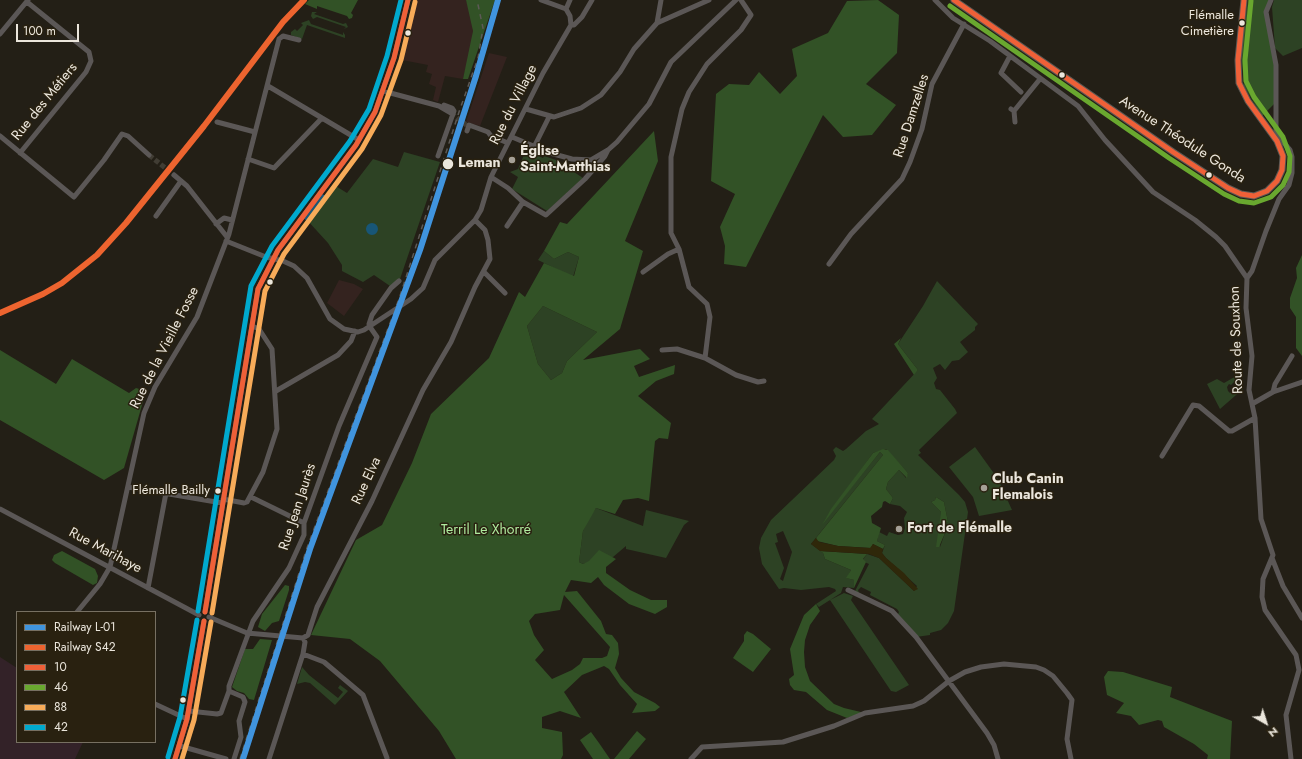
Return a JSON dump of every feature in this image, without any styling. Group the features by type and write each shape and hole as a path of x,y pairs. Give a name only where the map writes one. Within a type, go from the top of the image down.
{"main road":[{"name":"Avenue Théodule Gonda","path":"954,0 1173,152 1235,192 1254,196 1267,191 1277,181 1282,170 1283,156 1277,141 1248,101 1239,83 1238,60 1244,0"},
{"name":"Avenue Théodule Gonda","path":"961,0 1229,186 1242,191 1252,192 1264,188 1274,178 1278,169 1278,157 1273,143 1244,104 1235,84 1233,61 1239,0"}],"street":[{"path":"303,638 247,633 209,617 205,612 223,501 258,289 278,250 359,140 375,112 394,58 408,0"},
{"path":"541,0 566,9 570,16 571,25"},
{"path":"566,9 570,0"},
{"name":"Rue du Village","path":"355,331 370,327 420,292 435,260 475,220 481,210 483,198 491,177 543,73 571,25 574,25 582,16 592,0"},
{"path":"657,23 661,0"},
{"path":"526,109 549,116 559,116 581,108 601,95 620,72 634,49 657,23 709,0"},
{"path":"512,137 534,147 572,159 590,160 608,150 617,142 649,104 671,62 736,0"},
{"path":"704,358 710,317 709,310 701,297 689,286 679,249 671,233 672,148 682,109 689,92 707,64 741,30 751,14 741,0"},
{"name":"Route de Souxhon","path":"935,0 951,16 1010,56 1079,106 1105,140 1153,192 1195,220 1216,237 1225,246 1247,278 1246,308 1252,356 1249,390 1255,418 1261,519 1273,555 1272,558 1283,586 1302,618"},
{"path":"1247,278 1252,271 1279,199 1289,185 1292,172 1292,157 1290,150 1276,134 1276,65 1266,12 1271,0"},
{"path":"0,34 27,1"},
{"name":"Rue des Métiers","path":"20,153 86,72 92,61 89,52 27,1"},
{"name":"Rue Damzelles","path":"829,264 851,234 902,179 922,129 932,84 964,24"},
{"name":"Rue de la Vieille Fosse","path":"78,611 100,584 110,567 144,413 156,387 196,317 227,239 279,39 283,36 299,40"},
{"path":"1010,56 1001,73 1021,92"},
{"path":"1015,122 1013,110 1040,79"},
{"path":"268,86 359,140"},
{"path":"383,92 439,106 447,106 454,111 438,156"},
{"path":"439,106 451,113"},
{"path":"534,147 549,116"},
{"path":"248,159 274,168 322,118"},
{"path":"217,122 255,132"},
{"path":"468,130 491,136 508,143"},
{"path":"0,136 74,197 104,160 122,134 132,139 149,155"},
{"path":"491,177 508,188 523,202 546,215 594,168 605,156 608,150"},
{"path":"590,160 594,168"},
{"path":"174,175 190,190 227,239 274,260 283,261 300,271 307,278 332,322 344,329 355,331 352,341 338,355 276,391"},
{"path":"156,216 181,181"},
{"path":"507,226 523,202"},
{"path":"216,224 224,218 232,220"},
{"name":"Rue Elva","path":"269,759 303,654 305,642 303,638 308,635 317,608 372,501 423,390 451,342 490,259 490,247 485,230 475,220"},
{"path":"643,272 668,254 679,249"},
{"path":"484,272 505,293"},
{"path":"370,327 369,324 372,315 391,288 399,281"},
{"path":"128,487 166,494 244,503 251,496 263,472 276,436 277,429 276,391 272,349 259,329 252,326"},
{"name":"Rue Jean Jaurès","path":"189,711 217,714 222,713 229,691 229,686 247,633 262,606 280,582 296,555 304,535 304,523 339,426 377,337 370,327"},
{"path":"662,350 677,349 704,358 736,374 758,382 764,381"},
{"path":"1274,392 1275,384 1292,356"},
{"path":"1252,404 1274,392 1302,382"},
{"path":"1162,456 1194,405 1200,406 1229,431 1232,431 1255,418"},
{"path":"148,588 166,494"},
{"path":"251,496 304,523"},
{"name":"Rue Marihaye","path":"0,509 199,615"},
{"path":"1272,558 1263,580 1262,597 1265,610 1296,655 1299,670 1286,715 1291,759"},
{"path":"848,590 892,611 898,616 916,637 987,733 994,745 998,759"},
{"path":"204,621 201,620 199,615 205,612"},
{"path":"175,759 189,711 204,621 209,617"},
{"path":"303,654 321,660 363,695 387,758"},
{"path":"691,759 700,747 786,742 834,726 865,713 913,706 924,701 949,681 965,672 981,667 1004,664 1036,667 1048,672 1060,684 1072,700 1067,739 1071,759"},
{"path":"229,691 243,697 245,702 238,721 241,737 234,759"},
{"path":"156,704 187,719"},
{"path":"180,746 226,759"}],"shaded area":[{"path":"415,0 466,0 472,18 472,45 463,79 445,76 438,102 433,100 436,87 429,84 432,74 426,72 428,65 402,60"},
{"path":"489,53 507,57 480,126 466,122"},
{"path":"339,280 354,284 363,289 344,316 327,303"},
{"path":"0,657 16,667 16,743 83,743 75,759 0,759"}],"green space":[{"path":"309,0 358,0 351,13 353,15 352,18 349,19 347,16 317,6 317,9 305,4"},
{"path":"466,0 495,0 468,79 463,79 473,31"},
{"path":"878,0 899,15 897,53 866,84 896,105 872,135 843,137 823,115 746,267 724,264 725,246 720,227 735,194 711,181 716,94 729,84 749,85 759,72 780,94 797,76 792,49 828,33 847,1"},
{"path":"1248,0 1270,0 1266,12 1276,65 1277,101 1262,116 1244,86 1241,52"},
{"path":"1274,0 1302,0 1302,48 1283,56 1275,48 1272,7"},
{"path":"312,12 317,12 314,14 343,24 346,23 348,27 344,29 346,27 317,17 313,19 311,16"},
{"path":"309,20 311,24 343,35 343,32 345,38 307,25 302,39 291,35 291,32 295,29 297,31 303,25 301,23"},
{"name":"Terril Le Xhorré","path":"654,131 658,161 625,241 643,251 620,329 583,360 640,349 650,359 634,366 639,377 675,365 674,374 656,381 638,396 671,423 668,439 659,438 655,441 649,501 638,498 623,500 615,514 596,508 583,531 579,562 583,564 589,561 599,550 616,559 606,567 606,573 630,590 651,600 667,600 667,607 655,614 629,604 604,585 598,577 591,583 571,580 565,592 577,591 601,621 606,634 612,635 618,643 619,654 615,668 621,678 634,692 660,707 655,711 632,713 637,704 620,685 609,669 604,666 582,675 564,692 581,718 560,711 542,717 542,728 562,732 563,755 561,759 456,759 439,731 380,661 350,639 311,635 356,540 382,525 412,463 431,414 489,358 519,292 525,297 544,263 574,276 579,257 568,252 554,259 544,251 560,222 567,224","holes":["543,306 597,332 567,361 562,373 551,380 538,364 527,326","564,595 610,647 607,656 602,658 583,658 580,664 572,670 552,679 535,660 544,650 534,635 529,621 535,614 560,610"]},
{"path":"526,150 543,158 544,156 556,160 583,178 547,211 512,189 518,177 510,172 518,169"},
{"path":"404,152 440,162 400,279 390,286 374,275 363,282 342,271 342,265 328,243 307,220 334,185 347,193 373,159 398,167"},
{"path":"544,251 554,259 568,252 579,257 573,277 538,260"},
{"path":"1302,255 1302,356 1296,348 1296,317 1290,308 1290,298 1297,278 1296,268"},
{"path":"937,281 978,324 975,327 975,330 960,342 968,352 959,360 952,361 945,370 940,364 933,368 937,378 934,383 936,389 940,390 957,413 919,450 921,453 918,455 959,495 965,502 968,512 954,611 948,623 941,630 930,633 930,635 916,637 898,616 854,593 869,564 862,561 867,554 879,558 914,591 917,586 886,558 882,553 885,545 877,541 879,532 887,536 889,532 898,535 903,534 905,528 904,518 907,512 900,506 890,504 893,498 886,489 888,482 899,470 906,478 908,473 886,449 873,453 824,521 880,452 883,455 811,544 823,553 825,559 851,570 847,578 854,580 854,588 843,587 841,593 819,607 816,604 836,591 835,589 829,587 801,590 784,588 779,589 762,564 759,548 761,538 771,520 834,460 836,456 833,450 836,447 843,451 866,431 879,424 872,419 918,370 898,344 923,306","holes":["936,497 944,502 948,522 946,523 945,533 940,547 941,512 931,502 935,500","783,531 792,552 783,581 780,579 784,568 775,543 778,542 776,534","861,587 871,592 870,595 897,609 899,612 898,614 859,593 858,590"]},
{"path":"543,306 597,332 567,361 562,373 551,380 538,364 527,326"},
{"path":"901,338 898,344 918,370 914,375 894,344"},
{"path":"0,350 56,384 72,359 129,393 136,388 146,391 124,468 104,480 0,420"},
{"path":"1238,375 1240,379 1238,381 1236,380 1231,385 1229,384 1227,387 1228,391 1230,393 1241,383 1243,389 1220,409 1207,384 1217,379 1224,383"},
{"name":"Club Canin Flemalois","path":"975,447 998,479 1012,510 979,516 973,497 949,467"},
{"path":"883,449 888,450 908,473 907,478 899,470 888,482 886,489 893,498 890,504 885,501 883,502 882,507 871,516 872,523 881,528 877,541 885,545 883,549 873,544 871,548 838,546 817,541 816,538 883,455 880,452 822,525 831,509 873,453"},
{"path":"936,497 944,502 948,522 946,523 945,533 939,547 936,547 941,512 931,502 935,500"},
{"path":"596,508 643,526 646,510 689,521 684,525 666,558 626,549 626,546 613,557 583,564 579,562 583,531 588,519"},
{"path":"62,551 95,569 98,576 97,583 93,585 55,563 52,560 54,555"},
{"path":"820,551 867,554 863,559 866,562 854,588 854,580 846,578 851,570 825,559 823,553"},
{"path":"285,585 289,586 289,590 279,621 272,623 265,631 258,627 262,614"},
{"path":"844,593 853,596 851,600 909,685 896,692 891,691 830,600"},
{"path":"816,604 820,611 810,625 805,640 804,652 805,667 810,681 834,704 865,713 847,718 827,710 806,692 794,690 790,685 789,679 794,675 790,649 804,615"},
{"path":"747,631 771,649 753,672 733,658 744,641 744,635"},
{"path":"260,639 272,640 254,700 249,699 244,693 237,691 232,687 245,649 253,649"},
{"path":"302,667 309,675 338,698 343,692 338,688 340,685 348,691 335,705 310,683 305,682 297,684"},
{"path":"1108,671 1123,672 1172,687 1170,697 1232,721 1230,759 1207,759 1208,755 1194,744 1164,727 1162,721 1158,720 1139,725 1131,716 1116,713 1124,703 1107,695 1104,677"},
{"path":"637,731 646,739 629,759 614,759"},
{"path":"591,732 610,759 593,759 580,740"}],"sand":[{"path":"816,538 819,542 838,546 870,548 873,544 883,549 882,553 886,558 904,573 918,589 914,591 879,558 869,554 820,551 811,544"}],"water":[{"path":"322,194 326,196 307,221 303,218"},
{"path":"370,223 374,223 378,229 374,235 370,235 366,231 366,227"}],"tunnel":[{"path":"451,113 470,128"},
{"path":"149,155 174,175"}],"railway":[{"path":"240,759 307,548 400,296 459,112 478,58 483,28 477,0"}],"rail line":[{"name":"S42","path":"0,313 43,294 62,283 97,255 126,223 204,126 283,22 304,0"},
{"name":"L-01","path":"243,759 310,549 420,250 476,76 498,0"}],"transit line":[{"name":"42","path":"198,611 251,286 272,246 350,141 369,109 387,56 401,0"},
{"name":"10","path":"205,612 258,289 278,250 356,145 375,112 394,58 408,0"},
{"name":"10","path":"954,0 1173,152 1228,188 1241,194 1254,196 1267,191 1277,181 1282,170 1283,156 1277,141 1248,101 1239,83 1238,60 1244,0"},
{"name":"46","path":"950,6 1169,158 1224,194 1239,201 1254,203 1271,197 1283,185 1289,172 1290,156 1283,137 1254,97 1246,81 1245,60 1251,1"},
{"name":"88","path":"212,613 265,291 284,254 362,149 381,115 401,60 415,2"},
{"name":"42","path":"168,757 180,717 197,620"},
{"name":"10","path":"175,759 187,719 204,621"},
{"name":"88","path":"182,759 194,720 211,622"}],"place":[{"name":"Flémalle Cimetière","path":"1242,23"},
{"name":"Église Saint-Matthias","path":"512,160"},
{"name":"Leman","path":"448,164"},
{"name":"Club Canin Flemalois","path":"984,488"},
{"name":"Flémalle Bailly","path":"218,491"},
{"name":"Fort de Flémalle","path":"899,529"}]}
